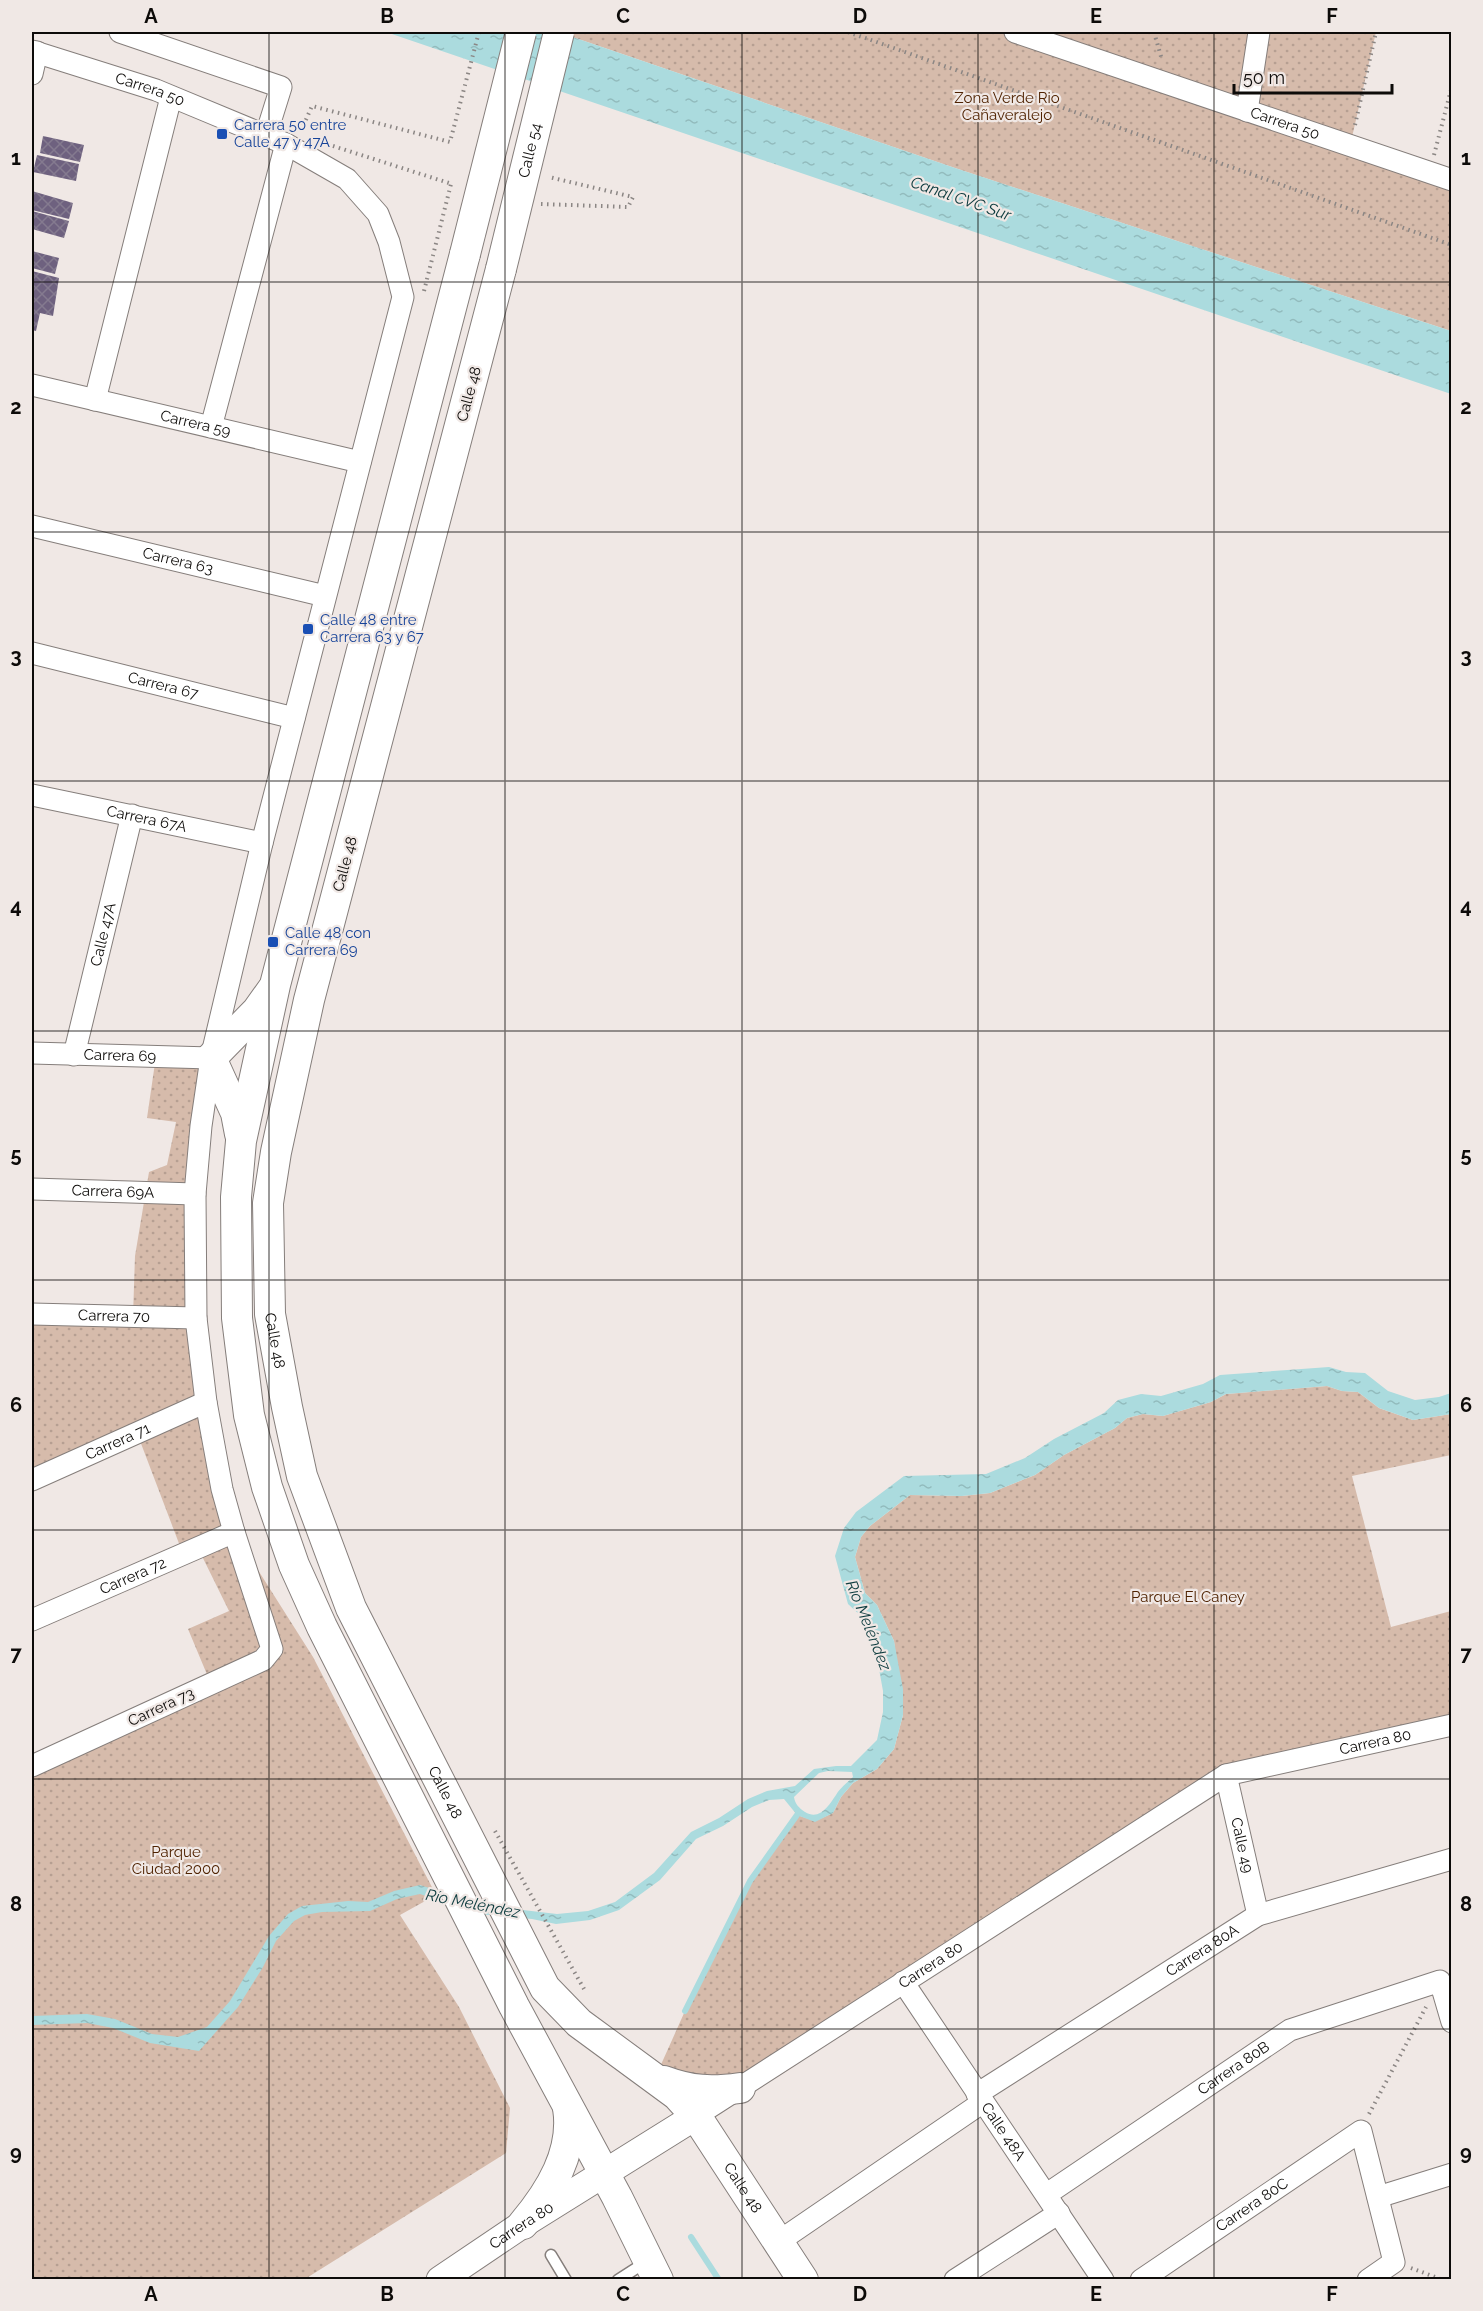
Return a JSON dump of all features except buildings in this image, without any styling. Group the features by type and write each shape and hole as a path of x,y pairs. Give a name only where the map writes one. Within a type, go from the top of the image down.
{"main road":[{"path":"521,32 275,985 241,1140 237,1197 237,1318 249,1415 267,1487 294,1565 322,1627 514,2006 654,2270"},
{"name":"Calle 54","path":"501,269 559,32"},
{"name":"Calle 48","path":"501,269 309,1000 278,1140 268,1203 270,1314 302,1476 351,1608 545,1988 579,2023 677,2095 696,2116 803,2280"},
{"path":"241,1140 236,1113 211,1058 257,1011 275,985"},
{"path":"655,2078 686,2089 717,2091 740,2088"},
{"path":"523,2224 549,2190 563,2159 571,2121 568,2105"}],"street":[{"path":"120,32 281,87 266,135"},
{"name":"Carrera 50","path":"1015,32 1452,180"},
{"path":"1247,111 1259,32"},
{"path":"32,74 34,51"},
{"name":"Carrera 50","path":"34,51 171,97 290,146 347,179 378,214 389,242 403,297 360,462"},
{"path":"94,400 171,97"},
{"path":"211,427 290,146"},
{"name":"Carrera 59","path":"32,385 360,462"},
{"path":"234,1532 222,1489 206,1402 196,1318 195,1194 201,1126 211,1058 261,843 360,462"},
{"name":"Carrera 63","path":"32,525 326,596"},
{"name":"Carrera 67","path":"32,653 294,718"},
{"name":"Carrera 67A","path":"32,795 261,843"},
{"name":"Calle 47A","path":"74,1054 132,815"},
{"name":"Carrera 69","path":"32,1053 211,1058"},
{"name":"Carrera 69A","path":"32,1189 195,1194"},
{"name":"Carrera 70","path":"32,1314 196,1318"},
{"name":"Carrera 71","path":"32,1480 206,1402"},
{"name":"Carrera 72","path":"32,1620 234,1532"},
{"name":"Carrera 73","path":"32,1766 263,1660 272,1649 234,1532"},
{"name":"Carrera 80","path":"447,2278 523,2224 604,2175 1226,1775 1452,1725"},
{"name":"Calle 49","path":"1226,1775 1258,1915"},
{"name":"Carrera 80A","path":"778,2242 980,2098 1258,1915 1452,1859"},
{"path":"1440,1981 1452,2022"},
{"name":"Carrera 80B","path":"1047,2194 1290,2030 1440,1981"},
{"name":"Calle 48A","path":"903,1982 1103,2280"},
{"path":"1361,2131 1394,2262 1368,2280"},
{"name":"Carrera 80C","path":"1141,2280 1361,2131"},
{"path":"1378,2197 1452,2174"},
{"path":"955,2280 1059,2213"}],"lane":[{"path":"551,2255 566,2280"},
{"path":"618,2280 654,2270"}],"path":[{"path":"290,146 312,106 450,142 479,32"},
{"path":"848,32 1452,245"},
{"path":"1350,147 1376,32"},
{"path":"1430,173 1452,86"},
{"path":"493,1826 585,1991"},
{"path":"1361,2131 1440,1981"},
{"path":"1394,2262 1443,2280"}],"green space":[{"name":"Zona Verde Rio Cañaveralejo","path":"558,32 1376,32 1350,146 1451,180 1451,331 955,168"},
{"name":"Parque Ciudad 2000","path":"156,1056 211,1058 196,1318 234,1532 313,1657 436,1895 400,1915 459,2007 510,2108 506,2153 305,2279 32,2279 32,1766 211,1684 188,1629 229,1611 198,1548 183,1554 137,1433 32,1480 32,1314 133,1316 135,1256 149,1172 167,1165 176,1122 147,1118"},
{"name":"Parque El Caney","path":"1327,1386 1342,1391 1358,1392 1379,1408 1413,1420 1451,1414 1451,1455 1352,1476 1391,1627 1451,1611 1451,1725 1226,1775 740,2088 655,2078 685,2011 750,1881 797,1815 815,1821 833,1813 841,1797 853,1783 877,1769 894,1749 903,1715 894,1641 877,1605 865,1593 855,1557 861,1537 870,1526 910,1495 962,1496 990,1493 1035,1475 1064,1455 1115,1428 1127,1418 1143,1414 1163,1416 1211,1402 1226,1394"}],"water":[{"name":"Canal CVC Sur","path":"386,32 558,32 955,168 1451,331 1451,394"},
{"name":"Río Meléndez","path":"1329,1367 1346,1372 1365,1373 1388,1391 1415,1400 1451,1393 1451,1414 1413,1420 1379,1408 1358,1392 1342,1391 1327,1386 1226,1394 1211,1402 1163,1416 1143,1414 1127,1418 1115,1428 1064,1455 1035,1475 990,1493 962,1496 910,1495 870,1526 861,1537 855,1557 865,1593 877,1605 894,1641 903,1689 903,1715 894,1749 877,1769 853,1783 841,1797 833,1813 815,1822 797,1815 784,1799 769,1800 752,1807 723,1826 696,1839 660,1880 619,1910 590,1920 556,1924 532,1919 479,1914 420,1894 397,1899 370,1911 322,1912 305,1915 294,1921 276,1941 238,2007 199,2051 150,2043 113,2028 87,2023 32,2025 32,2016 87,2014 115,2019 152,2034 178,2037 207,2027 230,2001 269,1936 288,1914 302,1906 348,1901 368,1902 394,1891 420,1885 481,1905 557,1914 588,1911 615,1902 654,1873 691,1832 719,1818 748,1799 767,1791 795,1786 814,1769 851,1766 877,1740 883,1712 883,1691 875,1647 861,1616 848,1604 835,1556 844,1528 856,1512 904,1476 986,1474 1025,1458 1054,1439 1104,1413 1118,1400 1141,1394 1161,1396 1203,1384 1220,1375","holes":["852,1772 853,1777 824,1811 815,1815 810,1814 796,1804 794,1797 819,1773"]}],"waterway":[{"path":"685,2011 750,1881 797,1815"},
{"path":"691,2237 719,2280"}],"place":[{"name":"Carrera 50 entre Calle 47 y 47A","path":"222,134"},
{"name":"Calle 48 entre Carrera 63 y 67","path":"308,629"},
{"name":"Calle 48 con Carrera 69","path":"273,942"}]}
